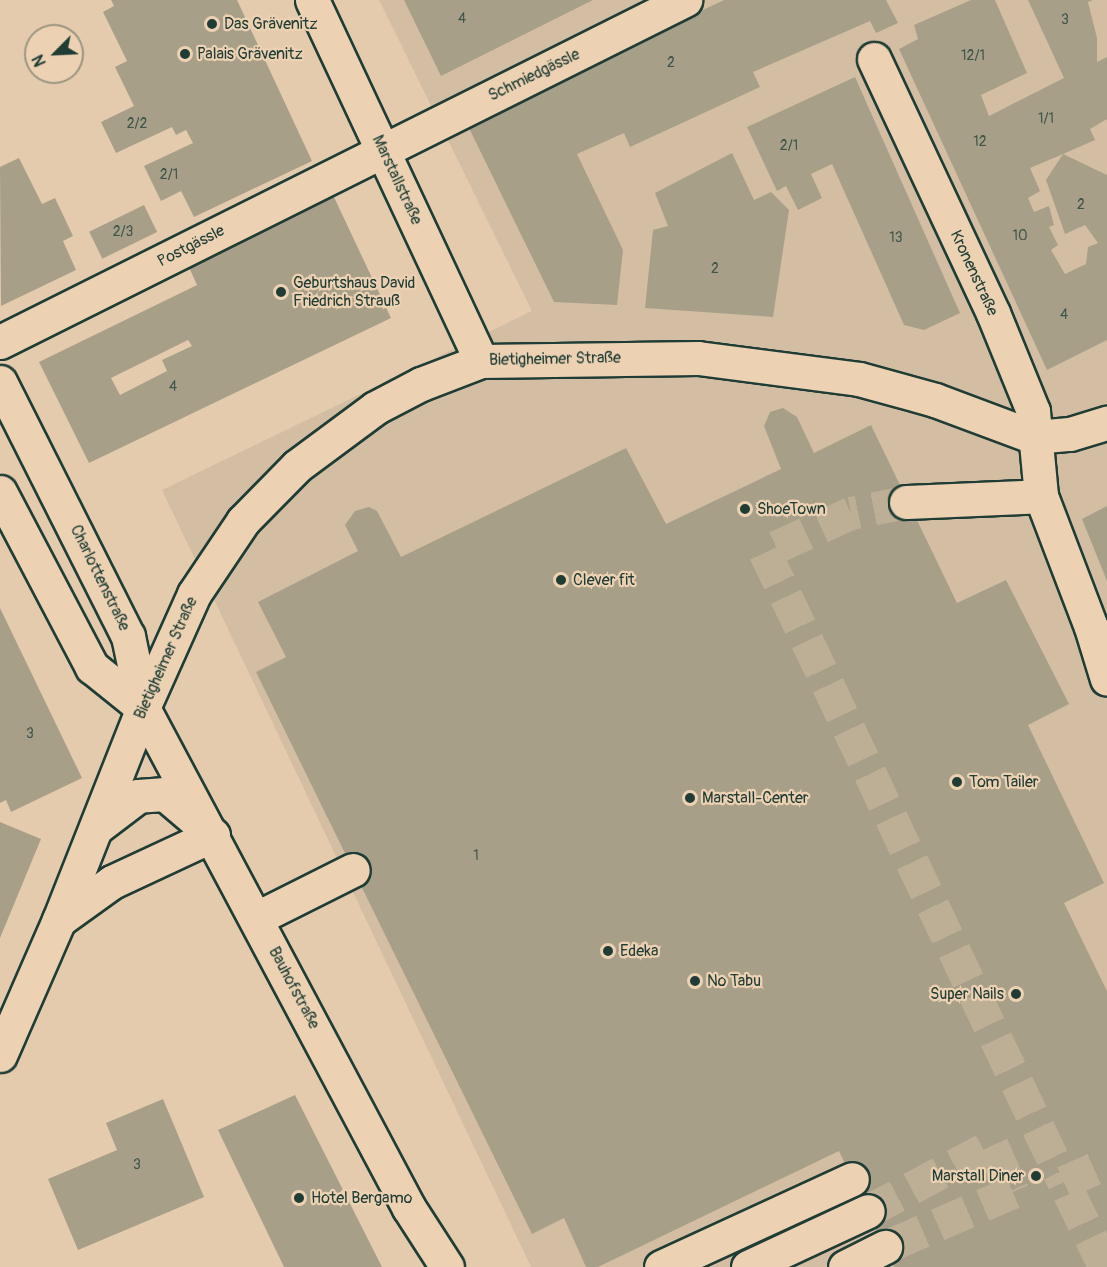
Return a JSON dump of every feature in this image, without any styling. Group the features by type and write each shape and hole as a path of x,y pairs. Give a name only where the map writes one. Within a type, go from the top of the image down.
{"street":[{"name":"Marstallstraße","path":"312,0 481,361"},
{"name":"Schmiedgässle","path":"382,150 685,0"},
{"name":"Kronenstraße","path":"874,59 993,313 1033,411 1041,496 1092,627 1107,679"},
{"name":"Postgässle","path":"0,342 382,150"},
{"name":"Bietigheimer Straße","path":"0,1055 59,920 142,708 194,594 243,521 297,466 375,408 421,384 481,361 698,358 831,374 935,400 1035,437"},
{"name":"Charlottenstraße","path":"0,382 128,636 142,708"},
{"path":"1035,437 1070,434 1107,423"},
{"path":"0,492 92,667 142,708"},
{"path":"906,502 1041,496"},
{"name":"Bauhofstraße","path":"142,708 213,835 409,1208 447,1267"},
{"path":"59,920 112,882 213,835 165,794 138,796 95,828"},
{"path":"257,918 353,870"},
{"path":"661,1267 852,1179"},
{"path":"748,1267 868,1211"},
{"path":"845,1267 885,1247"}],"shaded area":[{"path":"379,0 1107,0 1107,1267 531,1267 162,490 532,311"}],"building":[{"path":"111,0 237,0 312,161 194,217 181,191 161,201 144,166 193,143 186,130 176,135 172,127 116,153 101,122 134,106 115,67 127,61 103,12 114,6"},
{"path":"404,0 593,0 441,76"},
{"path":"724,0 886,0 898,23 876,33 870,21 753,72 760,87 630,147 624,133 577,154 623,250 617,305 554,302 466,122"},
{"path":"971,0 995,0 1027,73 981,95 989,116 1064,78 1028,0 1093,0 1088,2 1097,38 1097,62 1107,57 1107,119 1090,129 1095,140 1063,154 1107,175 1107,340 1047,370 899,49 918,39 914,25","holes":["1063,154 1046,180 1065,234 1085,225 1098,243 1088,247 1086,264 1065,274 1051,250 1058,245 1049,227 1054,225 1049,206 1034,212 1028,198 1040,191 1030,168"]},
{"path":"855,77 960,313 924,330 904,325 832,164 811,174 822,198 798,210 786,186 777,191 747,127"},
{"path":"732,153 754,200 771,192 789,210 773,317 645,308 653,230 668,226 655,193"},
{"path":"19,158 42,204 55,198 73,236 63,241 76,270 1,306 0,167"},
{"name":"Geburtshaus David Friedrich Strauß","path":"333,195 391,318 89,463 39,362 197,285 188,265","holes":["188,340 192,346 162,360 167,371 120,395 111,378"]},
{"path":"144,205 157,232 102,259 89,232"},
{"name":"Marstall-Center","path":"783,408 797,417 814,453 871,425 957,603 1006,580 1069,704 1028,725 1104,883 1064,903 1107,991 1107,1267 894,1267 839,1151 598,1267 586,1267 564,1218 532,1234 256,672 286,657 258,602 358,551 345,525 355,511 369,507 377,511 401,557 626,448 666,524 781,469 764,426 770,412"},
{"path":"1107,506 1107,581 1082,519"},
{"path":"0,608 82,778 11,812 6,800 0,803"},
{"path":"0,822 41,839 0,938"},
{"name":"Hotel Bergamo","path":"295,1095 382,1267 284,1267 218,1130"},
{"path":"163,1099 204,1197 78,1250 48,1179 117,1150 106,1123"}],"tunnel":[{"path":"906,502 851,513 765,552 1064,1182"},
{"path":"868,1211 992,1145 1013,1192 885,1247"},
{"path":"1105,1267 1064,1182 1107,1163"}],"place":[{"name":"Das Grävenitz","path":"212,24"},
{"name":"Palais Grävenitz","path":"185,54"},
{"name":"Geburtshaus David Friedrich Strauß","path":"281,292"},
{"name":"ShoeTown","path":"745,509"},
{"name":"Clever fit","path":"561,580"},
{"name":"Tom Tailer","path":"957,782"},
{"name":"Marstall-Center","path":"690,798"},
{"name":"Edeka","path":"608,951"},
{"name":"No Tabu","path":"695,981"},
{"name":"Super Nails","path":"1016,994"},
{"name":"Marstall Diner","path":"1036,1176"},
{"name":"Hotel Bergamo","path":"299,1198"}]}
